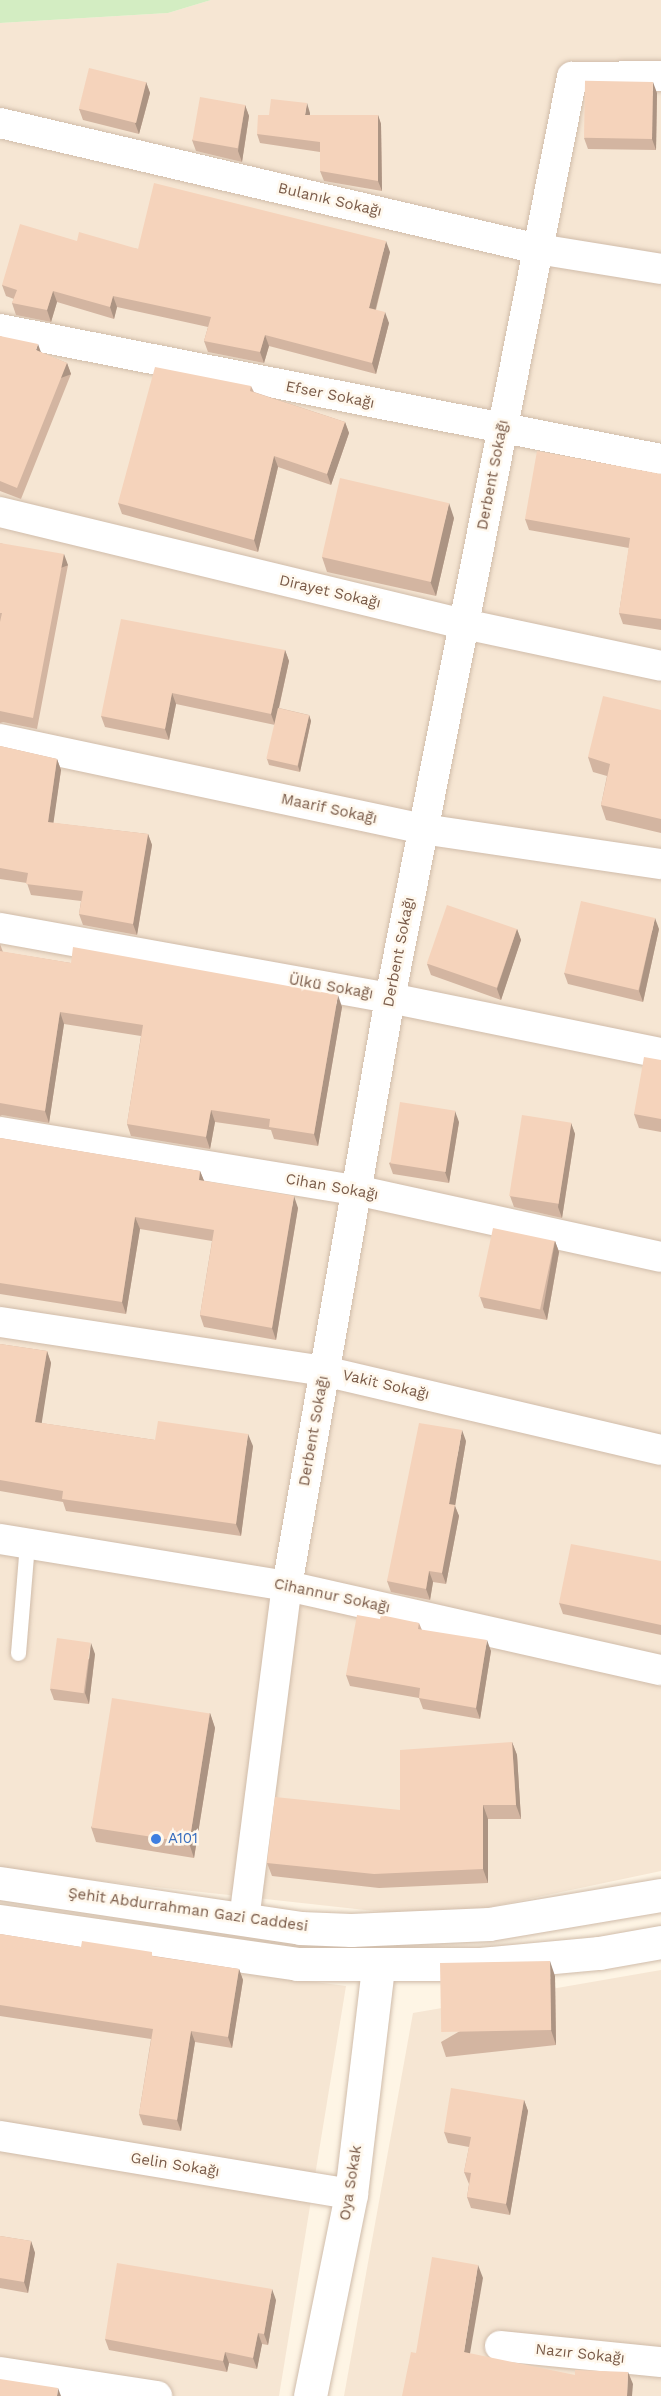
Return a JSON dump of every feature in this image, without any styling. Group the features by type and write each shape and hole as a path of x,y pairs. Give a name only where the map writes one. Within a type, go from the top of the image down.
{"street":[{"name":"Derbent Sokağı","path":"244,1920 286,1586 390,998 572,77 661,76"},
{"name":"Bulanık Sokağı","path":"0,123 538,249 661,269"},
{"name":"Efser Sokağı","path":"0,329 661,459"},
{"name":"Dirayet Sokağı","path":"0,512 464,624 661,666"},
{"name":"Maarif Sokağı","path":"0,739 423,829 661,864"},
{"name":"Ülkü Sokağı","path":"0,928 390,998 661,1053"},
{"name":"Cihan Sokağı","path":"0,1132 356,1191 661,1257"},
{"name":"Vakit Sokağı","path":"0,1322 324,1371 661,1450"},
{"name":"Cihannur Sokağı","path":"14,1541 286,1586 661,1670"},
{"name":"Şehit Abdurrahman Gazi Caddesi","path":"0,1883 300,1929 432,1928 531,1919 661,1895"},
{"path":"0,1921 297,1964 378,1967 516,1960 661,1942"},
{"name":"Oya Sokak","path":"310,2396 351,2194 378,1967"},
{"name":"Gelin Sokağı","path":"0,2136 351,2194"},
{"name":"Nazır Sokağı","path":"500,2346 661,2362"},
{"path":"0,2372 156,2396"}],"lane":[{"path":"14,1541 18,1653"}],"shaded area":[{"path":"211,0 661,0 661,1871 438,1918 0,1870 0,23 168,13"},
{"path":"0,1941 346,1986 279,2396 0,2396"},
{"path":"661,1970 661,2396 344,2396 413,2013"}],"green space":[{"path":"0,0 211,0 168,13 0,23"}],"building":[{"path":"89,68 146,82 136,123 79,109"},
{"path":"585,81 653,82 652,139 584,138"},
{"path":"200,97 245,105 238,148 192,140"},
{"path":"271,99 307,103 305,115 378,115 378,181 320,171 320,142 257,134 258,115 269,115"},
{"path":"154,183 386,241 369,308 385,312 372,363 265,335 260,352 204,341 211,317 113,296 110,307 53,291 47,310 12,303 17,290 2,285 20,224 77,241 79,232 138,249"},
{"path":"0,336 38,344 36,350 67,363 17,488 0,481"},
{"path":"155,367 251,386 250,391 345,422 327,474 274,456 254,540 118,503"},
{"path":"537,451 661,474 661,619 619,613 630,538 525,519"},
{"path":"340,478 449,503 431,582 322,557"},
{"path":"0,543 64,554 33,718 0,711 0,622 2,613 0,613"},
{"path":"121,619 285,650 271,714 172,693 165,729 101,716"},
{"path":"603,696 661,710 661,819 601,805 610,764 588,757"},
{"path":"278,708 309,715 297,766 266,759"},
{"path":"0,746 57,759 48,822 148,834 133,924 79,914 83,891 26,884 28,873 0,868"},
{"path":"581,901 655,918 638,990 564,973"},
{"path":"447,905 517,929 497,988 427,964"},
{"path":"73,947 338,995 314,1134 269,1127 270,1119 211,1110 206,1137 127,1124 143,1025 60,1012 45,1111 0,1103 0,951 71,963"},
{"path":"644,1057 661,1060 661,1119 634,1114"},
{"path":"400,1102 455,1111 446,1172 390,1163"},
{"path":"522,1115 571,1123 559,1204 509,1196"},
{"path":"0,1138 200,1171 199,1180 294,1196 272,1328 200,1315 214,1230 135,1217 122,1302 0,1283"},
{"path":"493,1228 555,1241 540,1310 478,1296"},
{"path":"0,1344 47,1351 35,1422 155,1440 158,1421 248,1434 236,1524 62,1499 63,1491 0,1480"},
{"path":"419,1423 462,1430 449,1504 455,1505 442,1573 429,1571 426,1589 387,1581"},
{"path":"571,1544 661,1561 661,1625 559,1603"},
{"path":"357,1615 380,1619 381,1615 419,1623 418,1629 487,1640 476,1708 419,1698 420,1688 346,1675"},
{"path":"57,1638 91,1643 84,1693 50,1689"},
{"path":"112,1698 210,1713 189,1843 92,1827"},
{"path":"512,1742 516,1805 483,1805 483,1869 374,1874 267,1863 275,1797 400,1810 400,1750"},
{"path":"0,1934 81,1947 82,1941 152,1952 152,1956 239,1969 228,2037 191,2031 177,2120 139,2114 153,2029 0,2005"},
{"path":"550,1961 551,2030 441,2032 440,1963"},
{"path":"451,2088 524,2100 506,2204 467,2197 471,2173 464,2172 471,2137 444,2132"},
{"path":"0,2236 31,2241 24,2282 0,2278"},
{"path":"432,2257 478,2265 464,2352 575,2375 575,2370 628,2372 627,2396 402,2396 411,2352 416,2353"},
{"path":"117,2263 272,2289 264,2334 258,2333 253,2358 225,2352 223,2361 105,2339"},
{"path":"0,2379 58,2388 57,2396 0,2396"}],"place":[{"name":"A101","path":"156,1839"}]}
